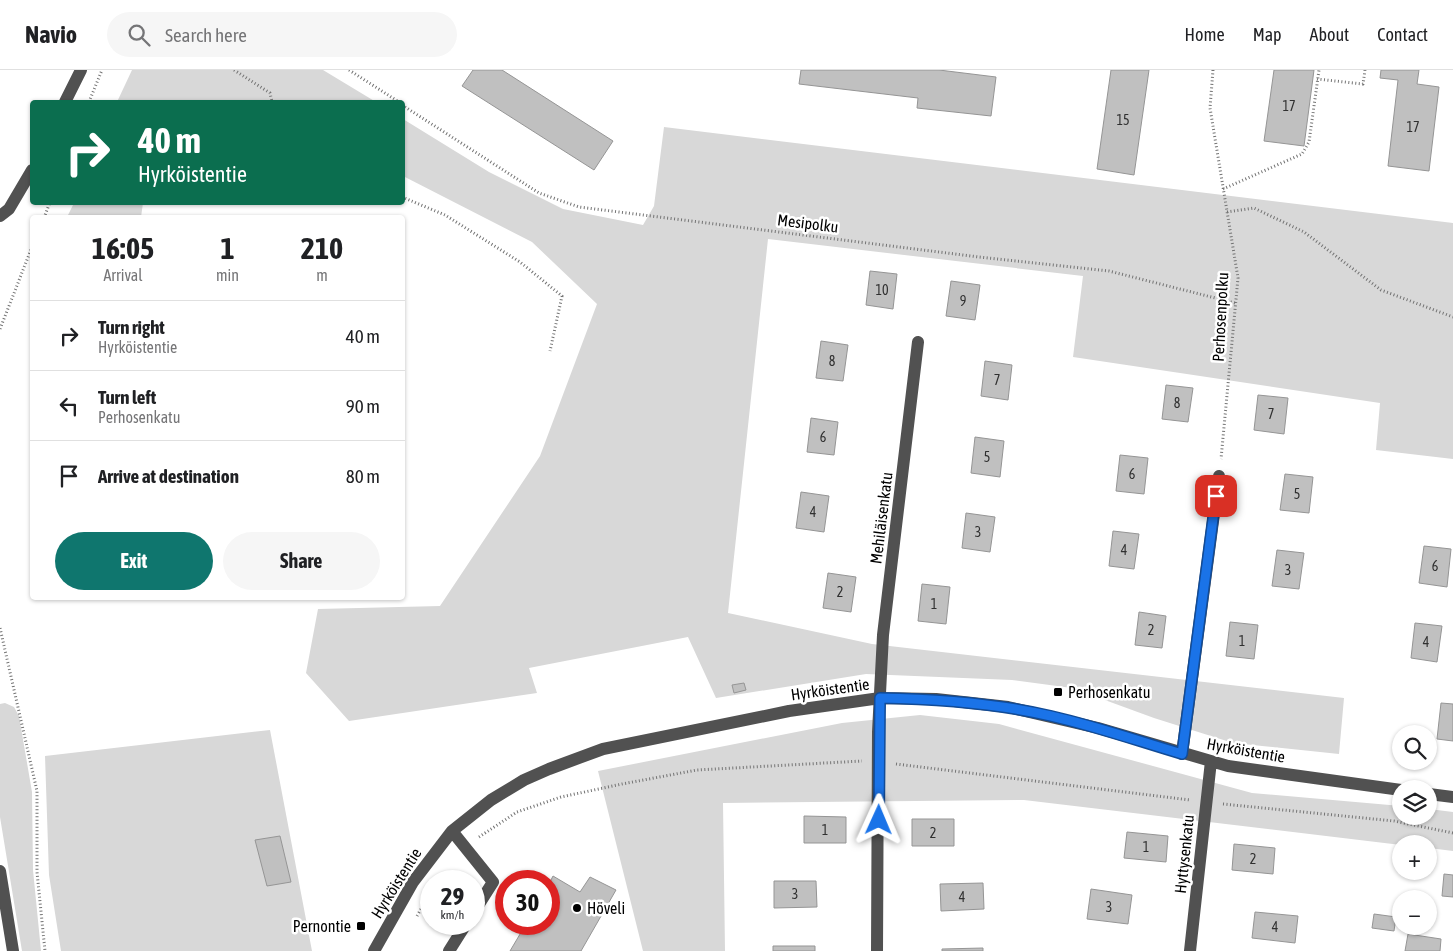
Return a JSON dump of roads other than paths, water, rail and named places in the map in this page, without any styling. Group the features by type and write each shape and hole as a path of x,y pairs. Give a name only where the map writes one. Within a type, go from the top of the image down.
{"street":[{"path":"66,100 81,70"},
{"path":"0,216 9,209 30,173"},
{"name":"Mehiläisenkatu","path":"877,951 880,762 878,732 883,635 918,342"},
{"path":"1182,754 1219,476"},
{"name":"Hyrköistentie","path":"374,951 413,882 452,831 491,800 524,780 604,749 789,711 880,698 936,699 1016,709 1098,728 1228,766 1392,789"},
{"name":"Hyttysenkatu","path":"1190,951 1211,761"},
{"path":"1437,795 1453,797"},
{"path":"452,831 483,870"},
{"path":"0,872 13,951"},
{"path":"485,872 493,882 485,895"},
{"path":"449,951 459,935"}],"place":[{"name":"Perhosenkatu","path":"1058,692"},
{"name":"Höveli","path":"577,908"},
{"name":"Pernontie","path":"361,926"}]}
